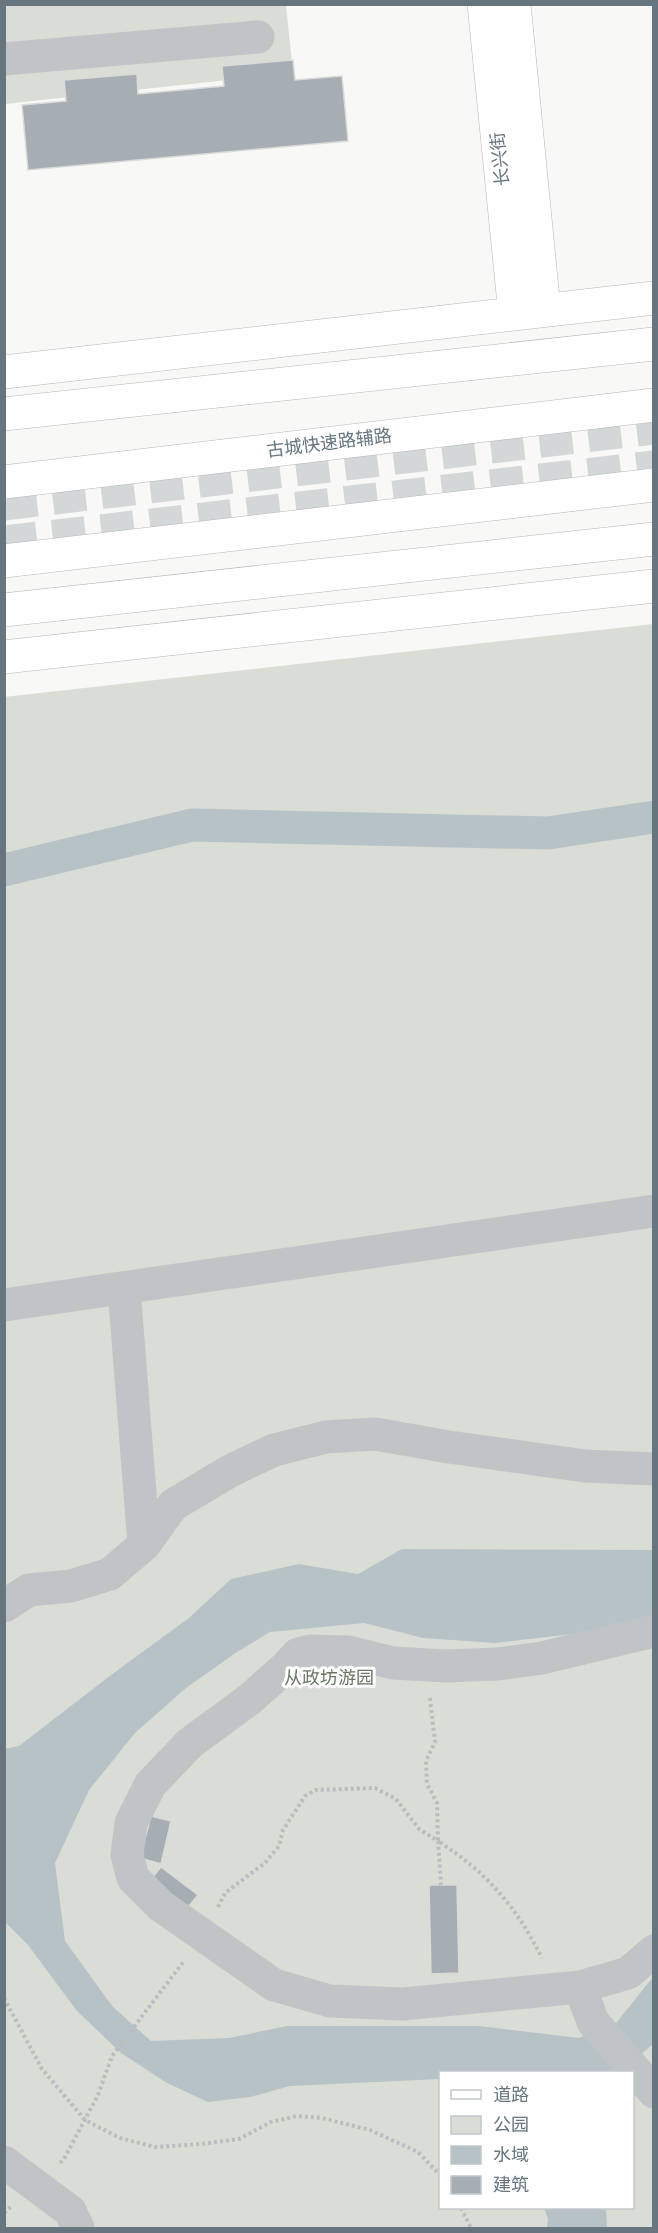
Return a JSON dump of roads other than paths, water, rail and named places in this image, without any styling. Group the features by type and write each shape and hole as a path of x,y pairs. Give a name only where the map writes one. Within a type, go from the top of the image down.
{"main road":[{"name":"长兴街","path":"484,4 530,312"},
{"name":"长兴街","path":"514,4 530,312"},
{"path":"4,372 654,298"},
{"path":"4,414 654,344"},
{"name":"古城快速路辅路","path":"4,482 654,405"},
{"path":"4,561 654,484"},
{"path":"4,610 654,539"},
{"path":"4,657 654,586"}],"lane":[{"path":"4,59 258,37"},
{"path":"4,1305 654,1211"},
{"path":"124,1288 144,1545"},
{"path":"4,1606 29,1590 71,1586 110,1574 144,1545 173,1505 230,1471 274,1450 326,1437 375,1434 585,1466 654,1469"},
{"path":"654,1631 542,1658 498,1664 422,1665 393,1663 348,1652 310,1651 298,1654 250,1698 190,1743 150,1785 131,1823 127,1855 133,1878 161,1906 274,1984 330,2001 403,2004 569,1987 628,1973 654,1951"},
{"path":"569,1987 594,2022 652,2090"},
{"path":"4,2162 70,2211 78,2229"}],"water":[{"path":"402,1549 653,1550 653,1618 589,1632 495,1643 423,1638 364,1623 270,1632 186,1688 135,1733 89,1790 55,1863 65,1941 113,2007 151,2041 229,2038 287,2026 479,2026 579,2038 617,2022 653,1977 653,2044 621,2071 439,2071 439,2079 290,2086 250,2097 208,2102 167,2083 121,2053 77,2011 28,1945 5,1922 4,1749 19,1746 189,1618 231,1579 299,1564 358,1574"},
{"path":"544,2209 606,2209 607,2228 547,2228 548,2219"}],"waterway":[{"path":"4,870 192,825 548,833 654,817"}],"tunnel":[{"path":"4,504 654,428"},
{"path":"4,542 654,467"}],"park label":[{"name":"从政坊游园","path":"329,1678"}]}
